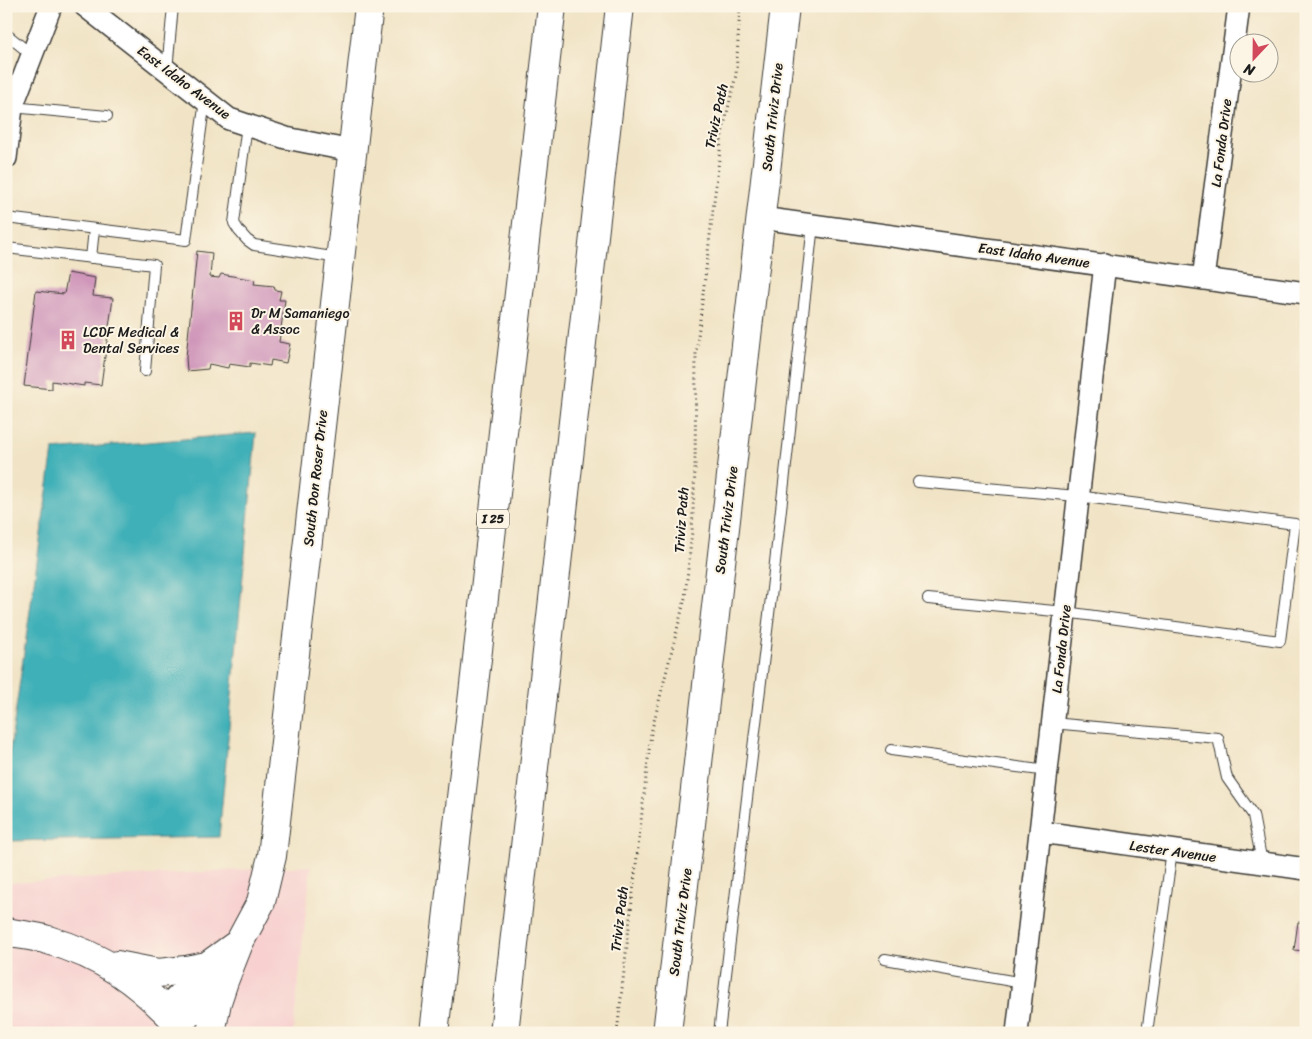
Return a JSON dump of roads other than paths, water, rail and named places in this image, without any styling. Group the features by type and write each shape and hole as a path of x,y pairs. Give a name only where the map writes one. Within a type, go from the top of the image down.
{"main road":[{"name":"South Don Roser Drive","path":"176,1022 239,943 261,902 272,856 369,6"},
{"name":"I 25","path":"434,1033 552,6"},
{"path":"504,1033 620,6"},
{"name":"South Triviz Drive","path":"667,1033 784,6"},
{"path":"6,932 48,940 105,962 158,973 215,974 217,1002 211,1033"},
{"path":"105,962 139,986 176,1022"}],"street":[{"path":"6,157 12,107 51,6"},
{"name":"East Idaho Avenue","path":"85,6 229,119 286,138 352,151"},
{"name":"La Fonda Drive","path":"1203,279 1239,6"},
{"name":"East Idaho Avenue","path":"761,218 1306,293"},
{"name":"La Fonda Drive","path":"1017,1033 1105,264"},
{"name":"Lester Avenue","path":"1040,832 1306,869"}],"lane":[{"path":"167,71 173,6"},
{"path":"6,34 32,55"},
{"path":"6,218 186,240 205,100"},
{"path":"12,107 107,116"},
{"path":"247,125 234,223 239,231 247,240 261,247 340,258"},
{"path":"719,1033 813,225"},
{"path":"91,258 94,229"},
{"path":"6,248 154,265 145,372"},
{"path":"918,482 1077,496 1295,524 1280,641 1065,612 928,599"},
{"path":"1052,723 1218,738 1227,778 1253,815 1262,863"},
{"path":"891,750 1047,771"},
{"path":"1147,1033 1172,850"},
{"path":"885,959 1023,983"}],"water":[{"path":"256,433 219,837 6,841 6,778 53,450"}],"place":[{"name":"Dr M Samaniego & Assoc","path":"236,321"},
{"name":"LCDF Medical & Dental Services","path":"68,340"}]}
